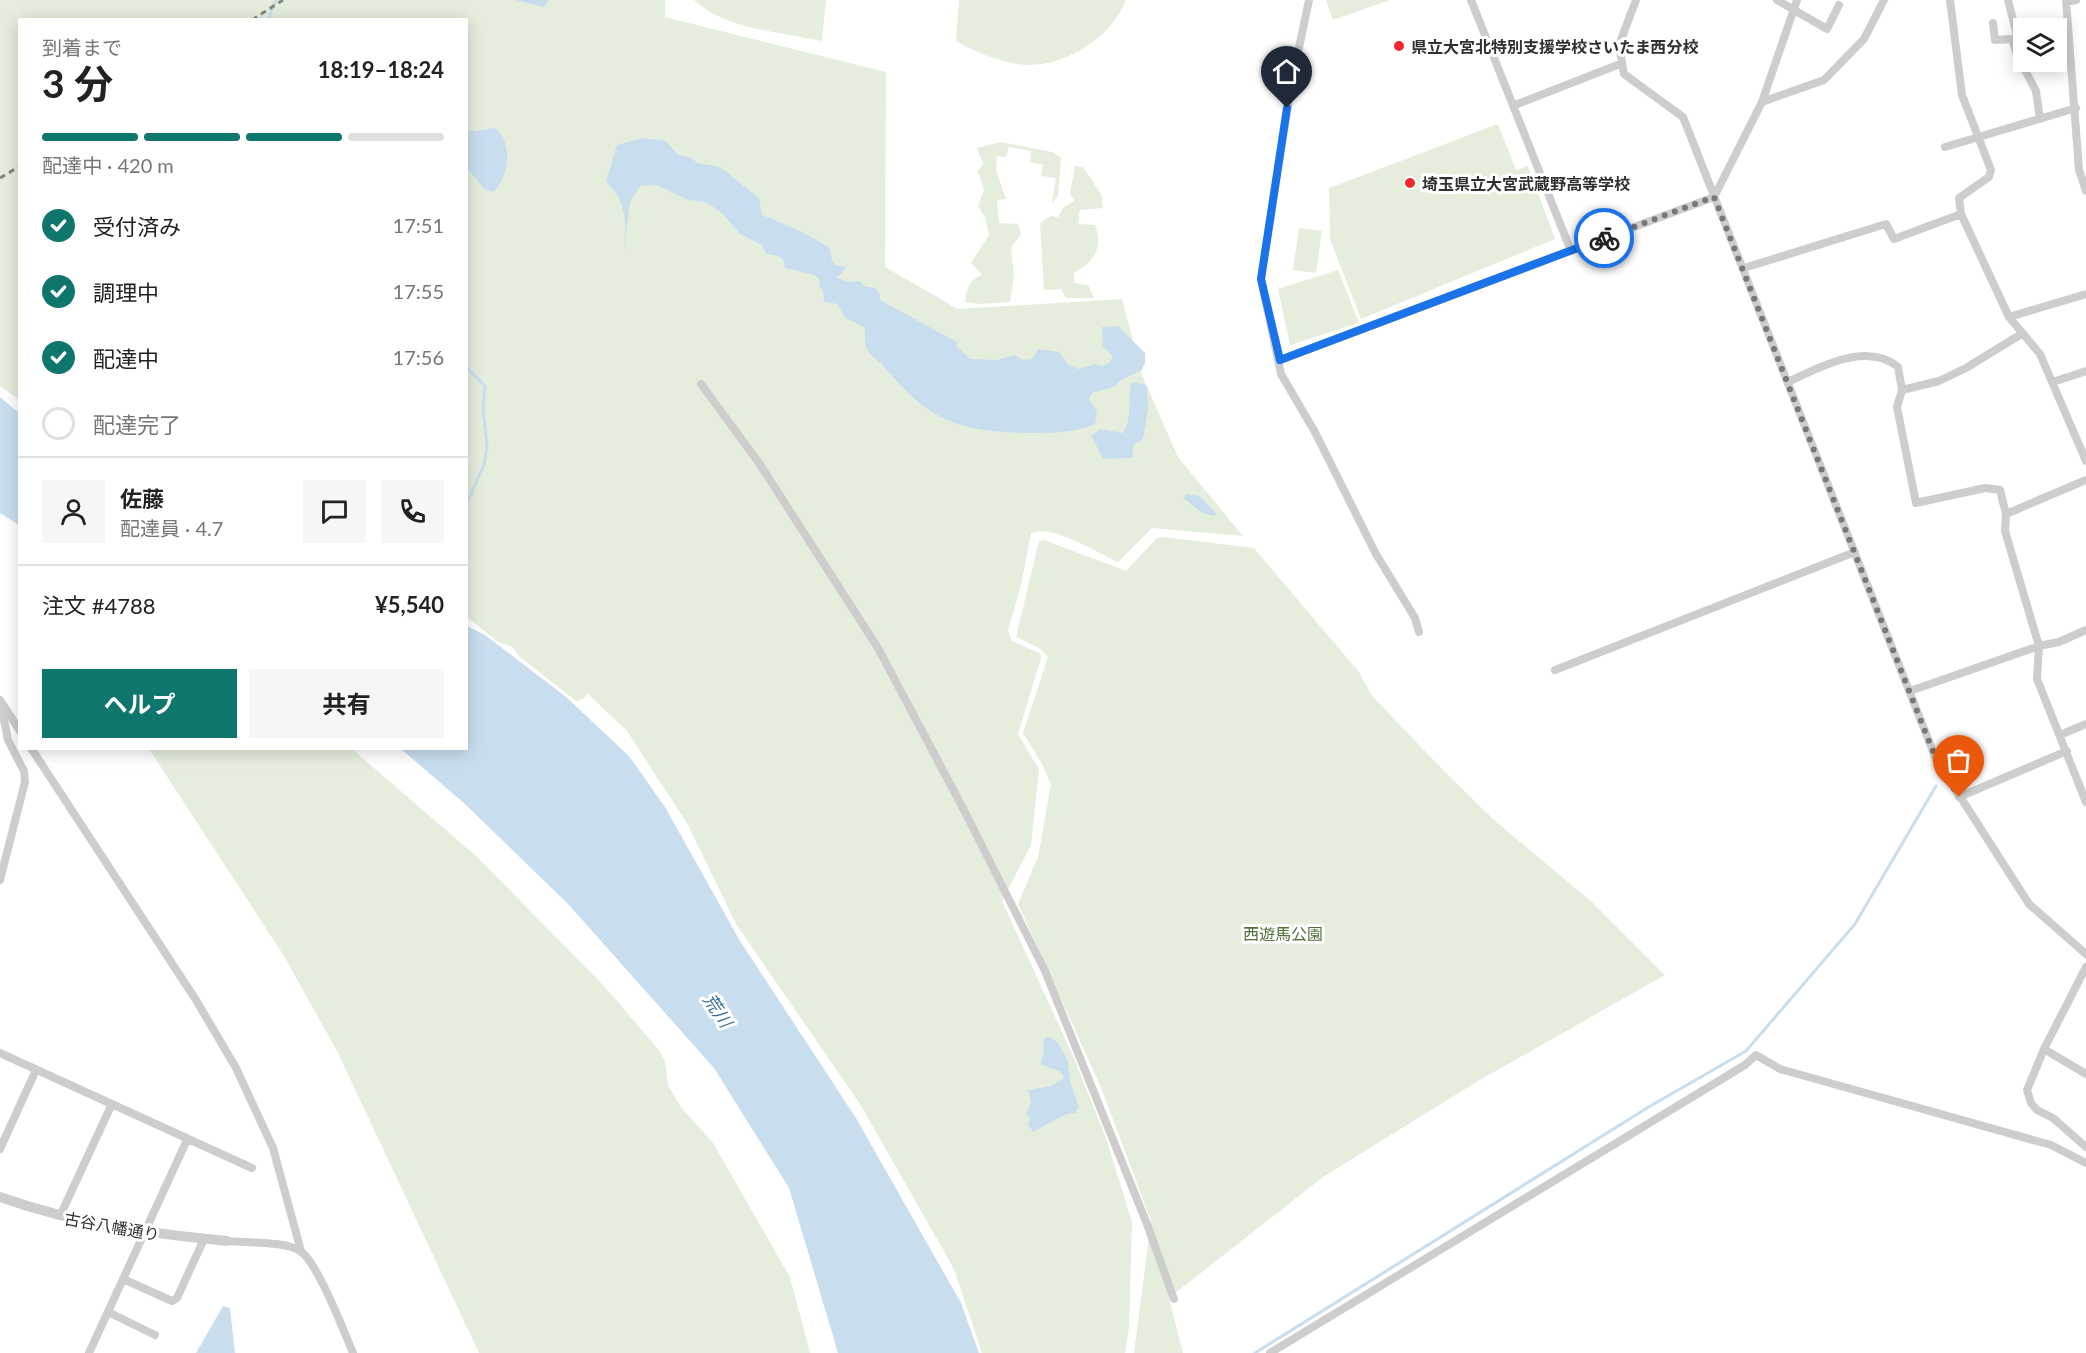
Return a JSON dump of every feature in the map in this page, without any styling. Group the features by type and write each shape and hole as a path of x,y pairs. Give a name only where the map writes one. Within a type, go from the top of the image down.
{"street":[{"path":"1309,0 1291,86 1261,279 1280,360 1281,374 1316,434 1376,554 1415,618 1419,632"},
{"path":"1471,0 1515,105 1571,251"},
{"path":"1636,0 1619,45 1620,64 1624,74 1683,117 1936,759 2029,904 2086,954"},
{"path":"1777,0 1827,29 1839,5"},
{"path":"1280,360 1714,197 1762,102 1797,0"},
{"path":"1762,102 1824,80 1864,39 1884,0"},
{"path":"1950,0 1962,95 1991,170 1989,177 1959,198 1961,214 2008,317 2040,354 2086,460"},
{"path":"2008,0 2013,20"},
{"path":"2076,0 2066,1 2079,170 2086,191"},
{"path":"1993,23 1995,40 2012,39 2013,42"},
{"path":"1515,105 1620,64"},
{"path":"2026,72 2036,91 2040,119"},
{"path":"1945,147 2076,108"},
{"path":"1744,268 1886,224 1894,239 1961,214"},
{"path":"2008,317 2086,294"},
{"path":"1902,390 1939,381 1966,368 2023,333"},
{"path":"1788,382 1827,363 1875,356 1891,360 1898,367 1902,390 1897,407 1916,503 1985,488 2000,490 2006,514 2005,531 2039,646 2037,679 2086,802"},
{"path":"2053,382 2086,370"},
{"path":"701,384 759,463 878,648 965,812 1049,981 1148,1224 1174,1299"},
{"path":"2006,514 2086,480"},
{"path":"1555,670 1856,552"},
{"path":"1910,691 2039,646 2059,642 2086,630"},
{"path":"0,700 18,728"},
{"path":"0,700 8,740 24,771 25,782 0,880"},
{"path":"2060,735 2086,724"},
{"path":"32,750 196,1000 236,1068 273,1148 301,1251 318,1277 353,1353"},
{"path":"1959,797 2067,751"},
{"path":"2086,967 2044,1049 2027,1090 2031,1103 2053,1118 2086,1147"},
{"path":"2044,1049 2086,1074"},
{"path":"0,1053 111,1106 252,1168"},
{"path":"1270,1353 1736,1071 1756,1054 1780,1069 2052,1146 2086,1163"},
{"path":"0,1149 36,1070"},
{"path":"60,1216 111,1106"},
{"path":"93,1352 108,1312 187,1140"},
{"name":"古谷八幡通り","path":"0,1197 60,1216 144,1233 227,1241"},
{"path":"123,1279 172,1301 177,1298 204,1239"},
{"path":"227,1241 287,1246 301,1251"},
{"path":"108,1312 155,1335"}],"green space":[{"path":"0,0 665,0 665,17 886,72 885,267 958,309 1122,299 1142,375 1178,457 1243,536 1152,528 1118,562 1051,532 1031,533 1021,585 1008,630 1012,641 1040,653 1041,658 1018,734 1039,769 1031,845 1002,901 1074,1058 1106,1138 1132,1222 1129,1327 1125,1353 982,1353 954,1269 860,1104 736,924 688,825 627,731 587,693 585,698 576,701 520,657 512,647 498,642 468,618 468,18 18,18 18,399 0,386"},
{"path":"694,0 826,0 822,41 738,24 707,10"},
{"path":"959,0 1126,0 1109,27 1082,49 1066,57 1033,65 993,58 956,41"},
{"path":"1326,0 1390,0 1333,20"},
{"path":"1498,124 1516,170 1528,166 1555,239 1361,319 1330,239 1329,188"},
{"path":"1001,142 1052,152 1061,157 1058,196 1052,203 1056,178 1041,176 1043,165 1030,162 1031,151 1009,147 1006,157 997,156 996,170 1006,199 997,200 999,223 1018,224 1021,235 1011,247 1014,277 1010,302 981,304 965,302 969,285 982,275 971,263 989,235 985,217 978,206 984,190 978,171 983,164 977,148"},
{"path":"1075,166 1083,167 1101,194 1103,208 1080,210 1078,224 1095,225 1098,241 1092,259 1074,273 1074,283 1088,285 1094,298 1066,298 1061,289 1044,290 1040,223 1051,216 1058,217 1063,208 1074,201 1070,193"},
{"path":"1299,228 1322,231 1316,273 1293,270"},
{"path":"1338,270 1359,323 1290,345 1278,289"},
{"name":"西遊馬公園","path":"1157,538 1254,548 1359,672 1372,696 1447,774 1493,819 1592,902 1665,975 1478,1081 1323,1177 1169,1298 1183,1353 1134,1353 1151,1221 1100,1085 1018,904 1038,857 1051,784 1041,762 1023,733 1048,657 1039,648 1016,637 1039,541 1044,540 1126,571"},
{"path":"150,750 353,750 475,855 606,988 658,1049 665,1061 668,1085 680,1106 713,1143 790,1277 810,1353 479,1353 338,1053 284,956"}],"water":[{"path":"515,0 549,0 544,7"},
{"path":"495,128 505,142 506,169 499,186 493,192 485,190 468,169 468,130 474,131"},
{"path":"642,138 666,141 678,155 692,158 697,163 720,167 759,198 762,215 830,248 835,265 847,267 837,278 848,282 860,281 864,286 875,288 880,294 880,300 957,342 956,346 970,359 997,360 1014,355 1024,360 1032,359 1038,349 1059,352 1068,364 1078,369 1095,364 1102,366 1109,363 1113,357 1103,346 1102,327 1118,326 1145,353 1142,370 1121,380 1114,387 1092,393 1089,399 1097,412 1095,424 1079,429 1047,433 1006,432 984,430 947,420 915,400 870,354 866,346 864,327 845,318 838,304 824,302 823,290 819,286 820,280 815,275 785,268 784,261 779,256 766,254 762,245 740,234 723,214 706,202 688,200 657,185 640,186 630,202 624,251 625,223 622,206 606,182 617,145"},
{"path":"1135,382 1147,386 1148,409 1143,439 1134,444 1132,458 1103,459 1091,435 1101,429 1123,433 1129,415 1131,384"},
{"path":"0,397 18,412 18,524 0,513"},
{"path":"1186,494 1200,496 1217,515 1207,515 1199,510 1183,498"},
{"name":"荒川","path":"468,626 485,635 565,696 629,756 665,807 740,941 856,1118 961,1303 979,1353 838,1353 789,1188 714,1068 569,905 465,804 402,750 468,750"},
{"path":"1046,1037 1051,1037 1059,1044 1068,1061 1070,1082 1079,1107 1075,1113 1064,1115 1033,1132 1028,1124 1030,1118 1026,1114 1031,1102 1028,1090 1051,1086 1064,1078 1061,1072 1040,1064 1044,1053 1043,1041"},
{"path":"223,1306 230,1308 235,1353 196,1353"}],"waterway":[{"path":"269,18 276,0"},
{"path":"468,369 485,386 483,408 487,446 484,465 468,501"},
{"path":"1255,1353 1647,1108 1746,1051 1855,924 1936,786"}],"railway":[{"path":"255,18 283,0"},
{"path":"0,178 18,167"}],"way so far":[{"path":"1604,238 1714,197 1744,268 1936,759 1959,797"}],"place":[{"name":"県立大宮北特別支援学校さいたま西分校","path":"1399,46"},
{"name":"埼玉県立大宮武蔵野高等学校","path":"1410,183"}],"route":[{"path":"1287,108 1261,279 1275,348 1280,360 1604,238"}]}
